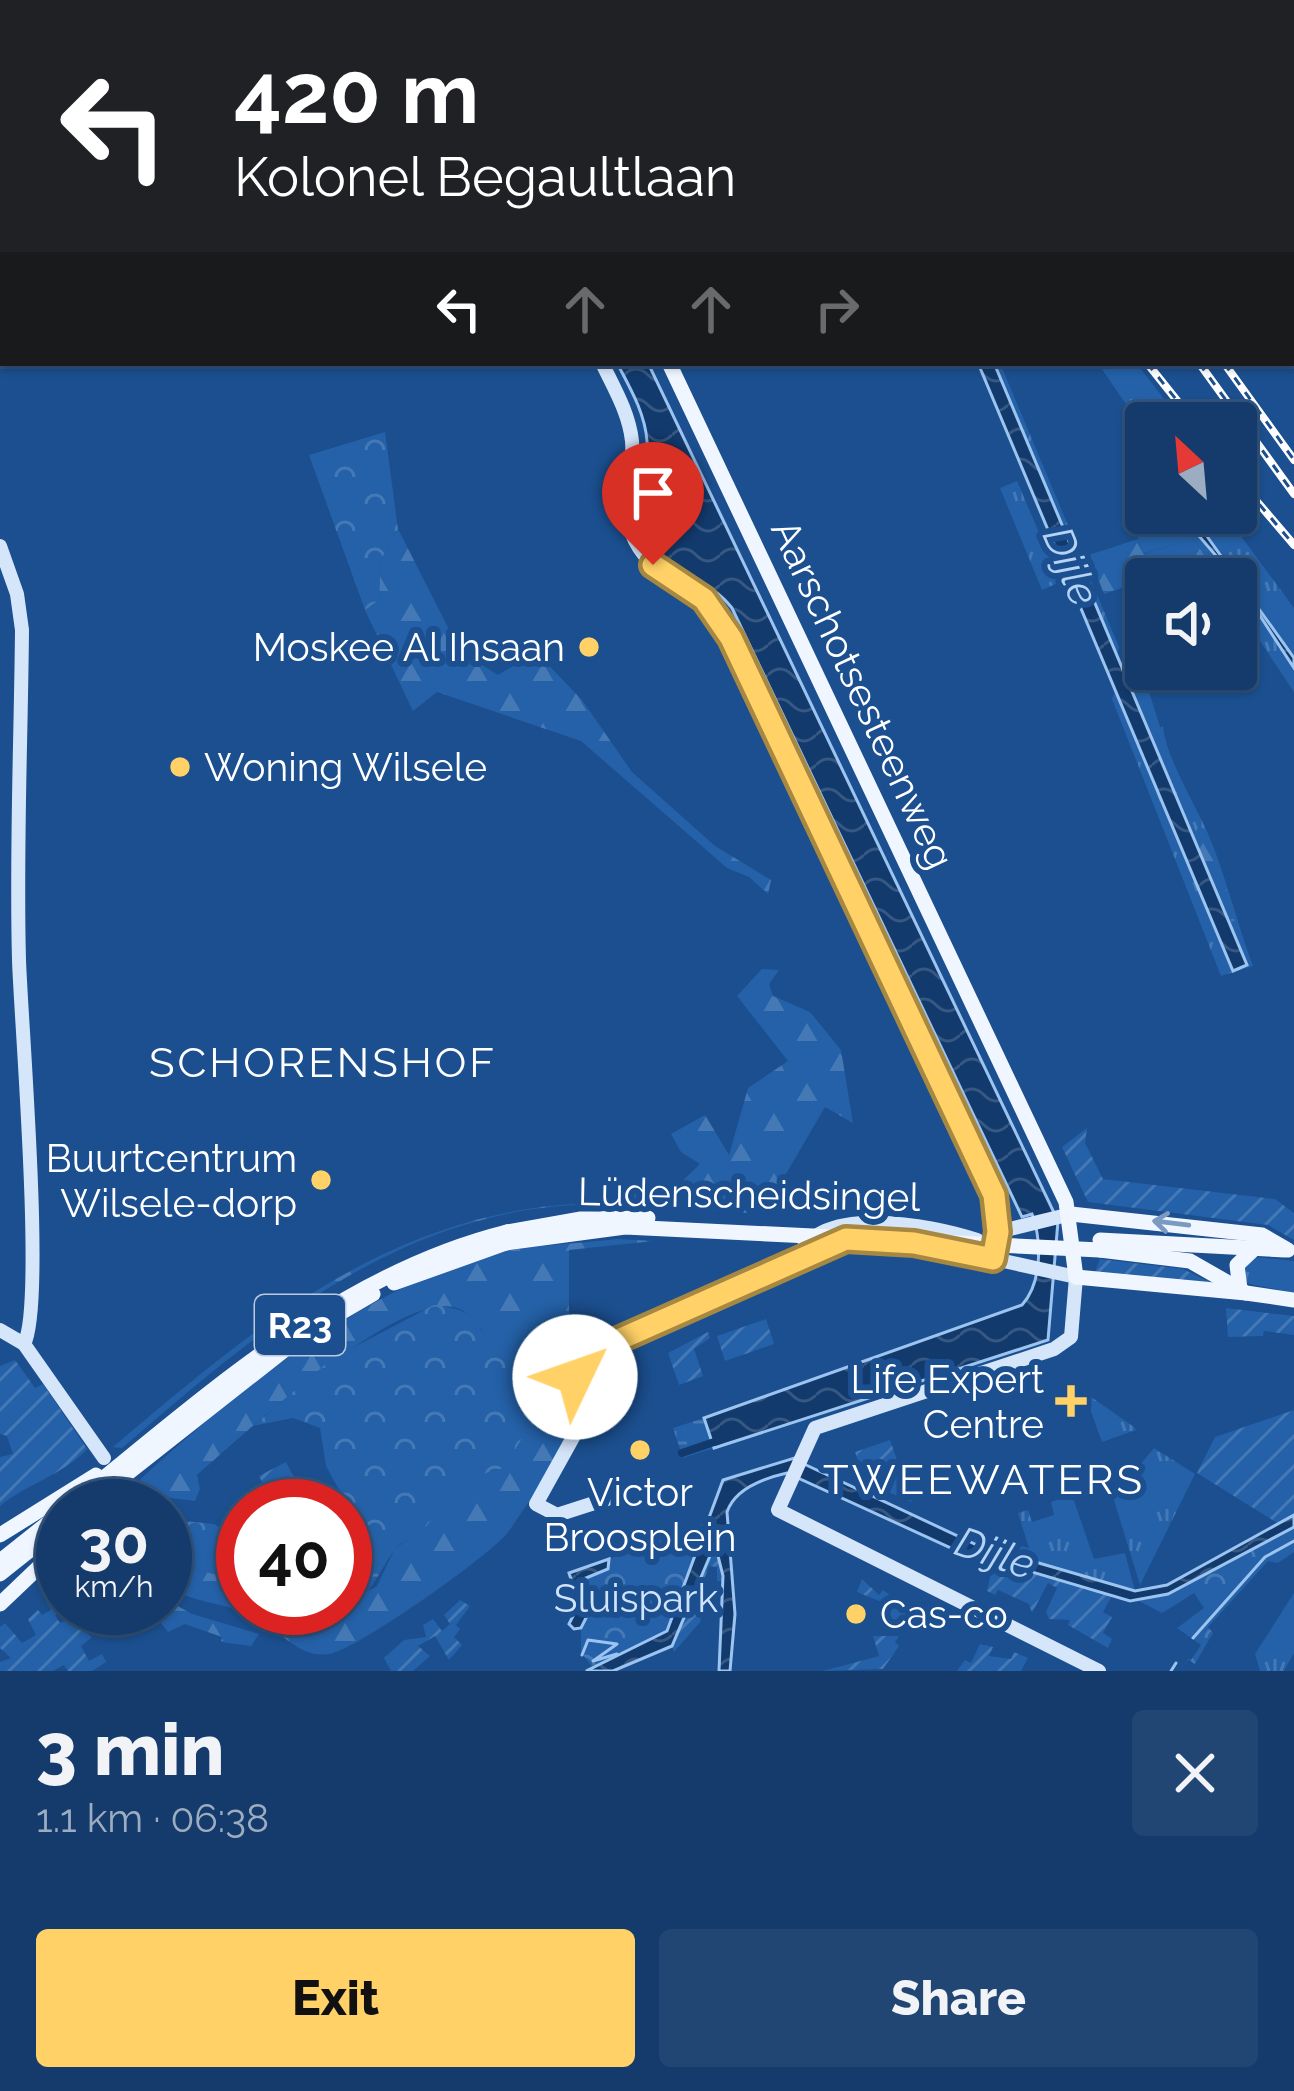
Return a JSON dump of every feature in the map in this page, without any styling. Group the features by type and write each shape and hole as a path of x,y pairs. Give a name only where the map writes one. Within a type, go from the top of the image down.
{"main road":[{"name":"Aarschotsesteenweg","path":"670,366 1069,1214 1076,1276"},
{"name":"R23","path":"1069,1214 1262,1235 1291,1250"},
{"name":"Lüdenscheidsingel","path":"116,1479 331,1317 423,1270 507,1237 625,1227 1255,1248"},
{"name":"Lüdenscheidsingel","path":"1100,1245 1190,1261 1243,1291"},
{"name":"R23","path":"1255,1248 1291,1250"},
{"path":"1243,1291 1238,1264 1255,1248"},
{"name":"R23","path":"1076,1276 1294,1300"},
{"path":"0,1535 107,1468 126,1469 127,1479"},
{"name":"R23","path":"0,1561 36,1532"},
{"path":"0,1574 36,1545"},
{"path":"0,1604 36,1570"}],"street":[{"path":"603,366 631,436 626,505 634,539 653,565 704,599 722,621 994,1195 998,1235 993,1259"},
{"path":"0,546 17,594 22,629 19,956 31,1262 30,1333 24,1344"},
{"path":"900,1235 940,1229 986,1243 1021,1226 1069,1214"},
{"path":"613,1498 557,1516 536,1504 583,1417 577,1369 589,1353 852,1231 900,1235 1076,1276 1073,1330 1062,1345 815,1428 778,1510 1099,1671"},
{"path":"0,1330 24,1344 104,1458"}],"green space":[{"path":"995,366 1001,366 1119,647 1117,655"},
{"path":"1100,366 1138,366 1167,402 1125,403"},
{"path":"385,432 398,529 380,561 379,600 365,610 309,455"},
{"path":"1017,481 1060,582 1042,590 1000,488"},
{"path":"398,529 460,651 498,675 536,652 582,700 632,772 715,846 771,880 768,894 749,877 727,868 581,741 437,692 413,711 365,610 379,600 380,561"},
{"path":"1137,534 1239,534 1294,608 1294,692 1257,636 1257,558 1206,558 1193,538 1143,554"},
{"path":"1193,538 1206,558 1125,558 1125,587 1104,594 1089,555 1138,539 1144,554"},
{"path":"1116,690 1234,971 1246,965 1149,732 1163,726 1172,759 1215,852 1253,966 1221,976 1112,699"},
{"path":"1131,690 1154,690 1149,692 1169,755 1161,761"},
{"path":"1199,827 1205,829 1237,919 1227,919 1192,836"},
{"path":"762,969 779,970 769,984 773,996 810,1012 841,1050 853,1123 825,1107 769,1203 747,1213 593,1204 623,1203 629,1193 677,1186 700,1164 681,1152 671,1134 705,1115 729,1155 748,1088 788,1061 737,996"},
{"path":"1087,1128 1085,1143 1103,1179 1275,1199 1294,1213 1294,1240 1268,1225 1088,1202 1062,1147"},
{"path":"503,1215 443,1232 328,1288 222,1364 122,1448 113,1447 228,1352 346,1274 408,1243 474,1220"},
{"path":"617,1239 654,1241 569,1250 569,1345 560,1350 575,1412 566,1439 509,1531 452,1579 372,1633 372,1589 395,1548 418,1534 449,1491 468,1477 504,1468 505,1385 486,1336 465,1312 431,1308 361,1342 197,1475 200,1489 195,1501 192,1479 141,1479 256,1382 350,1317 448,1268 541,1246"},
{"path":"1254,1257 1294,1261 1294,1293 1245,1283 1244,1265"},
{"path":"1100,1259 1183,1269 1228,1291 1094,1275"},
{"path":"434,1305 462,1311 482,1332 541,1353 539,1410 504,1468 470,1479 452,1493 418,1534 395,1549 372,1586 372,1479 333,1479 326,1466 320,1428 293,1418 253,1426 333,1358"},
{"path":"1226,1308 1294,1316 1294,1335 1264,1331 1263,1336 1228,1337"},
{"path":"766,1319 774,1344 725,1361 717,1336"},
{"path":"708,1332 710,1338 694,1349 703,1376 679,1385 668,1353"},
{"path":"15,1360 35,1388 43,1384 87,1449 0,1506 0,1457 13,1454 7,1436 0,1434 0,1366"},
{"path":"1084,1392 1134,1427 1136,1430 1102,1442"},
{"path":"1294,1410 1294,1515 1279,1524 1197,1473 1215,1437"},
{"path":"704,1418 714,1448 683,1458 673,1428"},
{"path":"890,1440 912,1502 865,1482 855,1452"},
{"path":"1154,1448 1195,1474 1140,1585 1113,1497"},
{"path":"286,1462 295,1479 260,1479"},
{"path":"1072,1495 1094,1559 1125,1553 1135,1591 977,1545 973,1533 1029,1548 1018,1513 1028,1510 1032,1522 1054,1515 1051,1502"},
{"path":"192,1522 216,1525 216,1575 192,1567"},
{"name":"Sluispark","path":"709,1525 667,1631 585,1671 592,1667 581,1652 581,1628 592,1606 586,1577 608,1569 609,1559"},
{"path":"1294,1527 1294,1552 1278,1563 1268,1561 1208,1627 1213,1633 1195,1664 1188,1660 1180,1671 1188,1659 1191,1660 1201,1645 1177,1628 1204,1608 1194,1593 1162,1613 1139,1601 1168,1594"},
{"path":"714,1544 723,1581 717,1581 717,1567 709,1566 696,1602 701,1621 674,1652 672,1646"},
{"path":"993,1562 1112,1596 1103,1612 1112,1617 1103,1633 1112,1639 1108,1648 1068,1625 1070,1620 1049,1619 1046,1612 1057,1588 1048,1583 1032,1613 1029,1604 998,1590 995,1595 987,1591"},
{"path":"192,1567 216,1575 216,1604 192,1598"},
{"path":"862,1579 879,1595 883,1590 907,1607 929,1610 911,1619 910,1629 884,1627 884,1603 857,1592"},
{"path":"1294,1593 1294,1653 1284,1671 1260,1671 1255,1654"},
{"path":"460,1600 470,1606 456,1625 460,1629 454,1637 462,1645 449,1660 435,1636 418,1646 430,1656 413,1671 391,1671 384,1658 404,1640 426,1637 423,1625 433,1619 442,1631 450,1624 444,1615"},
{"path":"36,1612 36,1635 28,1619"},
{"path":"192,1614 216,1621 216,1635 192,1626"},
{"path":"5,1623 22,1643 36,1635 89,1635 81,1646 89,1661 102,1654 106,1662 92,1671 68,1671 64,1665 53,1671 0,1671 0,1662 11,1658 0,1648 0,1627"},
{"path":"216,1635 258,1635 251,1646 221,1642 222,1637"},
{"path":"282,1635 369,1635 329,1654 297,1646"},
{"path":"873,1636 899,1636 895,1642 899,1646 883,1669 823,1671 879,1656"},
{"path":"980,1644 993,1647 989,1656 1011,1659 1014,1652 1028,1658 1021,1671 957,1671 965,1660 971,1663"}],"water":[{"path":"618,366 649,366 1058,1221 1048,1340 714,1448 704,1418 1022,1305 1037,1274 1037,1237 1032,1214 1022,1217 732,608 658,553 645,532 641,506 646,431"},
{"name":"Dijle","path":"979,366 995,366 1125,675 1125,690 1131,690 1247,965 1233,971"},
{"path":"1197,534 1205,534 1222,558"},
{"path":"1257,606 1294,658 1294,668 1257,611"},
{"path":"801,1456 804,1464 977,1545 1135,1591 1167,1585 1294,1515 1294,1527 1168,1594 1130,1601 951,1548 787,1473 744,1490 727,1512 735,1614 730,1671 719,1671 723,1576 715,1544 672,1646 613,1671 586,1671 667,1631 723,1480"},
{"path":"609,1559 608,1569 586,1578 592,1606 581,1628 574,1629 569,1624 579,1604 569,1573"}],"waterway":[{"path":"682,1453 720,1440"},
{"path":"1193,1638 1265,1557 1294,1541"},
{"path":"582,1655 588,1640 617,1644 593,1661 617,1654"},
{"path":"1171,1671 1176,1663"}],"railway":[{"path":"1149,366 1178,402"},
{"path":"1201,366 1294,494"},
{"path":"1226,366 1294,460"},
{"path":"1257,502 1294,545"}],"place":[{"name":"Moskee Al Ihsaan","path":"589,647"},
{"name":"Woning Wilsele","path":"180,767"},
{"name":"Buurtcentrum Wilsele-dorp","path":"321,1180"},
{"name":"Life Expert Centre","path":"1071,1401"},
{"name":"Victor Broosplein","path":"640,1450"},
{"name":"Cas-co","path":"856,1614"}],"district":[{"name":"SCHORENSHOF","path":"323,1062"},
{"name":"TWEEWATERS","path":"984,1479"}],"route":[{"path":"575,1377 579,1362 589,1353 823,1246 846,1239 871,1239 993,1259 998,1236 994,1195 731,638 704,599 653,565"}]}
